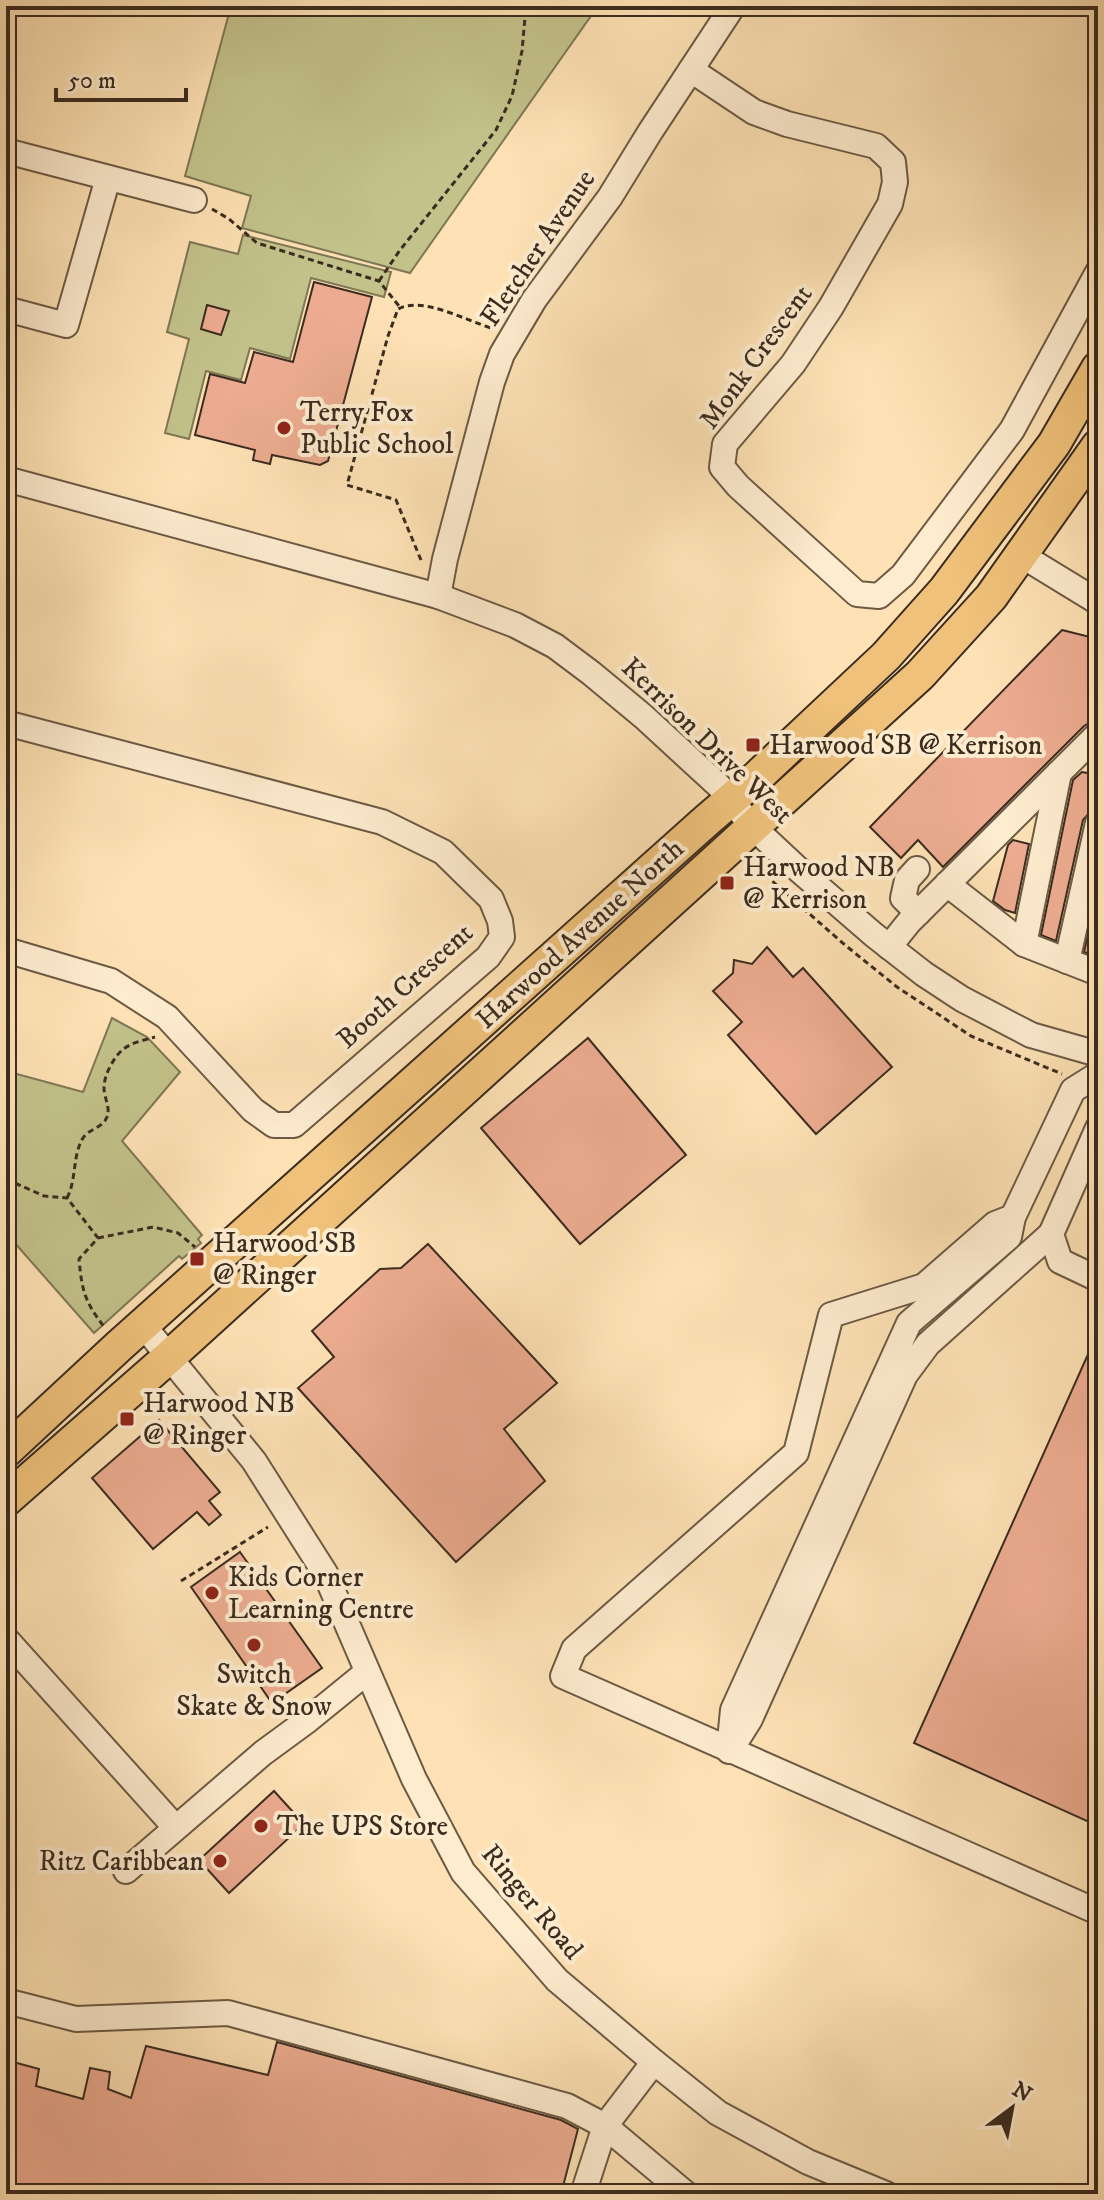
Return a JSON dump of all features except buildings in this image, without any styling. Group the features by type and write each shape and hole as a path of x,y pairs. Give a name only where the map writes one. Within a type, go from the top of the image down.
{"main road":[{"name":"Harwood Avenue North","path":"6,1451 731,800 886,656 944,591 1054,444 1098,368"},
{"name":"Harwood Avenue North","path":"6,1500 169,1357 920,675 991,597 1098,446"}],"street":[{"name":"Fletcher Avenue","path":"438,596 445,559 502,354 534,300 610,197 733,6"},
{"name":"Monk Crescent","path":"691,70 754,112 787,124 876,146 893,162 895,182 890,204 831,307 793,364 725,444 722,467 738,486 857,594 879,596 903,575 1012,430 1098,272"},
{"path":"6,151 194,200"},
{"path":"6,309 66,325 108,178"},
{"name":"Kerrison Drive West","path":"6,479 438,596 515,625 555,646 644,717 719,786 754,828 800,871 924,974 962,999 1031,1035 1098,1054"},
{"path":"1021,555 1098,602"},
{"name":"Booth Crescent","path":"6,723 382,822 443,852 491,899 500,921 502,937 488,957 294,1125 274,1125 253,1110 167,1017 111,981 6,950"},
{"path":"889,947 918,913 1098,737"},
{"path":"1024,944 1059,773"},
{"path":"1067,961 1098,823"},
{"path":"917,869 907,880 903,898 918,913"},
{"path":"947,884 1024,944 1098,973"},
{"path":"729,1751 733,1710 909,1323 1009,1237 1013,1217 1073,1090 1097,1075 1098,1079"},
{"path":"729,1751 750,1719 905,1375 928,1344 1051,1234 1098,1128"},
{"path":"1013,1217 995,1224 924,1286 831,1315 796,1453 574,1649 563,1676 1098,1912"},
{"path":"1051,1234 1060,1261 1098,1279"},
{"name":"Ringer Road","path":"143,1325 254,1461 325,1573 414,1779 463,1872 557,1980 718,2113 808,2162 886,2194"},
{"path":"6,1639 175,1827"},
{"path":"126,1871 263,1753 367,1672"},
{"path":"6,2001 76,2019 228,2013 567,2106 605,2126 686,2194"},
{"path":"583,2194 605,2126 654,2062"}],"path":[{"path":"379,281 496,130 512,96 522,51 526,6"},
{"path":"194,200 229,219 257,243 379,281 400,308"},
{"path":"421,560 396,500 347,485 388,336 400,308 407,304 433,307 491,328"},
{"path":"67,1198 73,1187 78,1149 84,1135 103,1124 108,1113 103,1085 118,1051 129,1044 155,1037"},
{"path":"6,1179 44,1196 67,1198 98,1238"},
{"path":"108,1331 90,1308 82,1287 79,1259 98,1238 153,1227 178,1233 213,1262"},
{"path":"181,1581 268,1527"}],"shaded area":[{"path":"231,6 598,6 410,273 242,228 251,196 185,176"},
{"path":"243,235 391,272 384,297 311,278 290,359 250,348 241,380 206,371 189,439 165,433 189,339 167,332 190,242 238,254"},
{"path":"112,1018 147,1037 180,1072 122,1141 202,1235 198,1239 201,1243 182,1259 179,1256 94,1333 6,1233 6,1071 83,1092"}],"place":[{"name":"Terry Fox Public School","path":"284,428"},
{"name":"Harwood SB @ Kerrison","path":"753,745"},
{"name":"Harwood NB @ Kerrison","path":"727,883"},
{"name":"Harwood SB @ Ringer","path":"197,1259"},
{"name":"Harwood NB @ Ringer","path":"127,1419"},
{"name":"Kids Corner Learning Centre","path":"212,1593"},
{"name":"Switch Skate & Snow","path":"254,1645"},
{"name":"The UPS Store","path":"261,1826"},
{"name":"Ritz Caribbean","path":"220,1861"}]}
